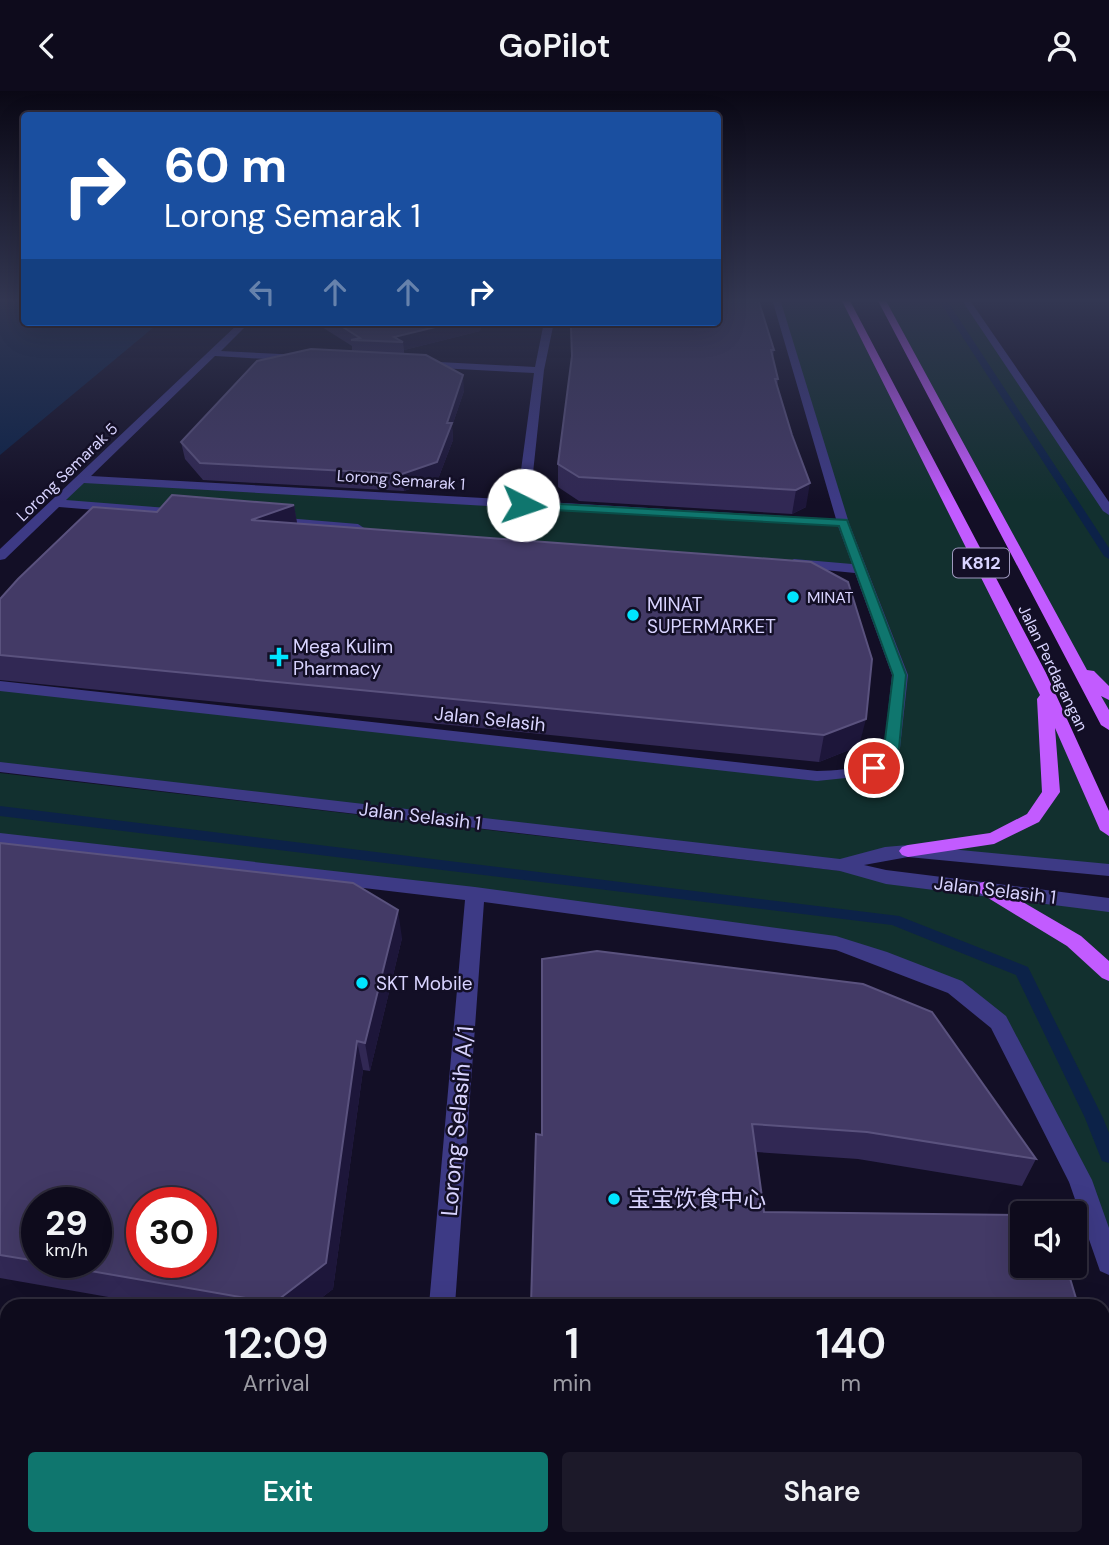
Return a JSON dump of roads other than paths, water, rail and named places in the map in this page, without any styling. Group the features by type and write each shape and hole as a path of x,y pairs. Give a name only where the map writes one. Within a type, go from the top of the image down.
{"main road":[{"name":"Jalan Perdagangan","path":"880,367 1044,686 1109,830"},
{"name":"Jalan Perdagangan","path":"917,367 1109,725"},
{"path":"1073,656 1109,695"},
{"path":"908,851 994,838 1033,818 1051,793 1044,686"},
{"path":"987,888 1074,940 1109,973"}],"street":[{"name":"Lorong Semarak 5","path":"0,557 199,367"},
{"path":"482,367 539,370"},
{"path":"523,505 540,367"},
{"path":"779,562 860,569 843,523 796,367"},
{"path":"1011,367 1109,511"},
{"name":"Lorong Semarak 1","path":"83,479 843,523"},
{"path":"57,503 194,515"},
{"path":"263,520 372,530"},
{"name":"Jalan Selasih","path":"0,686 843,776 874,768 886,758 892,748 900,675 860,569"},
{"name":"Jalan Selasih 1","path":"0,767 840,865 887,877 1109,905"},
{"path":"0,839 475,894 836,943 880,957 955,988 999,1022 1080,1180 1109,1263"},
{"name":"Jalan Selasih 1","path":"840,865 885,853 908,851 1109,870"},
{"name":"Lorong Selasih A/1","path":"442,1299 475,894"}],"water":[{"path":"0,367 106,367 0,455"}],"waterway":[{"path":"986,367 1109,556"},
{"path":"0,811 894,920 1022,971 1094,1118 1109,1155"}],"place":[{"name":"MINAT","path":"793,597"},
{"name":"MINAT SUPERMARKET","path":"633,615"},
{"name":"Mega Kulim Pharmacy","path":"279,657"},
{"name":"SKT Mobile","path":"362,983"},
{"name":"宝宝饮食中心","path":"614,1199"}]}
